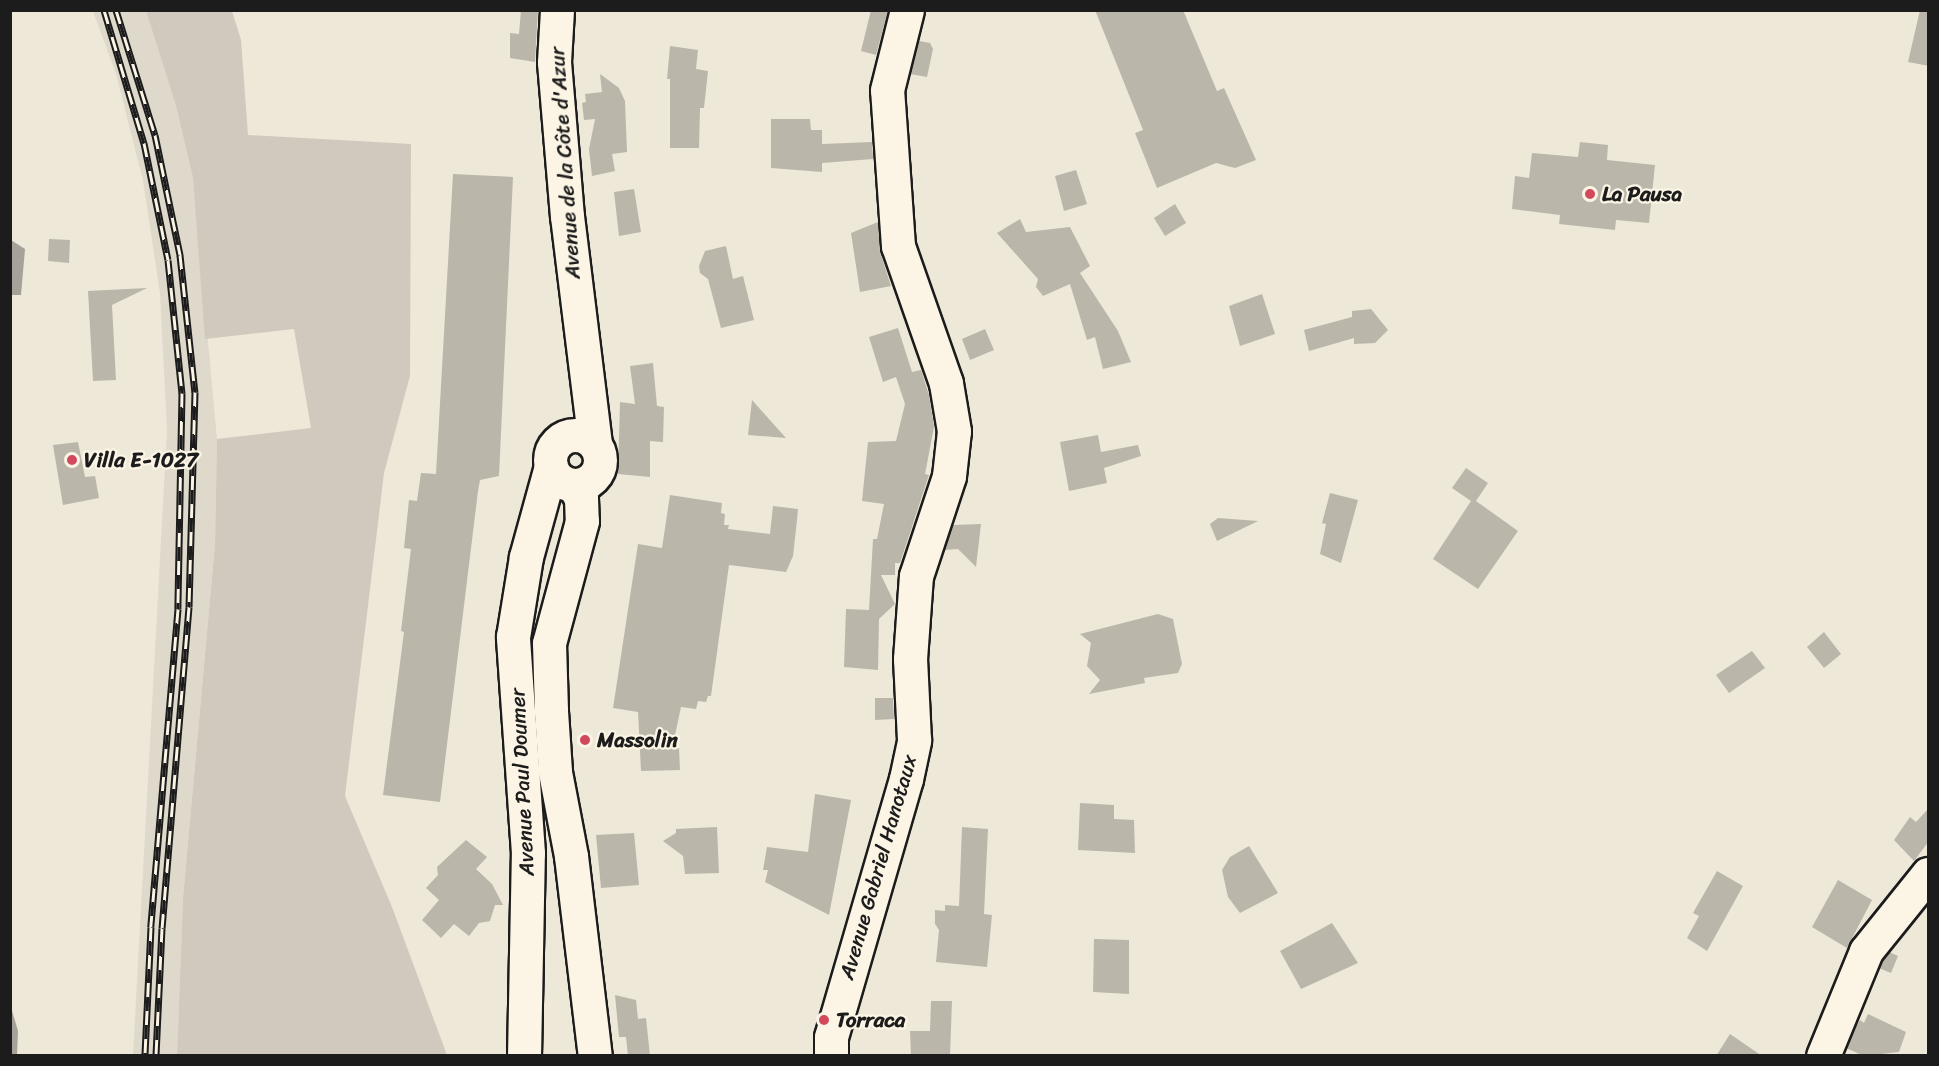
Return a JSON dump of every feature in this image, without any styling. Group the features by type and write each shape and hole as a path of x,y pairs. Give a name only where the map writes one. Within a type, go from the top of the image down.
{"main road":[{"name":"Avenue de la Côte d'Azur","path":"556,10 554,62 578,316 573,466 601,497 601,518 573,639 568,684 577,769 571,856 596,1056"},
{"name":"Avenue Gabriel Hanotaux","path":"831,1056 831,1037 908,769 914,740 910,659 916,576 949,476 954,431 946,383 898,246 887,90 907,10"},
{"name":"Avenue Paul Doumer","path":"525,1056 528,853 513,637 526,557 540,512 573,466"},
{"path":"1823,1056 1866,951 1929,874"}],"shaded area":[{"path":"93,11 146,11 176,106 193,178 217,439 215,544 183,898 177,1055 133,1055 167,430 160,293 143,181 116,74"},
{"path":"146,11 232,11 241,40 248,135 411,144 410,376 384,473 345,796 392,907 447,1055 177,1055 183,898 215,544 217,439 311,428 294,329 205,339 193,178 176,106"},
{"path":"11,240 25,249 21,295 11,295"},
{"path":"11,1007 18,1031 17,1055 11,1055"}],"building":[{"path":"521,10 538,10 535,62 510,58 510,33 519,34"},
{"path":"871,10 888,10 876,55 861,51"},
{"path":"1095,10 1183,10 1217,91 1224,88 1256,160 1235,168 1216,163 1157,188 1135,133 1143,130"},
{"path":"1920,10 1929,10 1929,66 1908,62"},
{"path":"919,41 930,43 933,49 927,77 910,74"},
{"path":"670,46 698,50 696,69 708,71 704,108 700,108 699,148 670,148 670,79 667,79"},
{"path":"600,74 619,88 625,101 627,152 612,154 615,171 592,176 589,149 595,119 584,120 582,103 586,102 585,94 602,92"},
{"path":"771,119 810,119 811,130 822,130 822,144 872,142 873,159 822,163 822,172 771,168"},
{"name":"La Pausa","path":"1580,142 1608,145 1607,160 1655,165 1649,223 1616,220 1615,230 1559,224 1560,215 1512,209 1515,176 1529,178 1532,153 1578,157"},
{"path":"1076,170 1087,204 1064,211 1055,176"},
{"path":"453,174 513,177 499,476 480,480 478,491 440,802 383,795 404,632 401,631 411,549 404,548 409,500 417,501 421,473 436,474"},
{"path":"634,189 641,232 619,236 614,192"},
{"path":"1175,204 1186,223 1165,236 1154,218"},
{"path":"1020,219 1026,232 1070,227 1090,266 1080,273 1118,331 1131,362 1103,369 1095,337 1087,340 1070,284 1043,296 1036,287 1038,279 997,233"},
{"path":"878,222 880,252 891,286 860,292 851,233"},
{"path":"49,239 70,240 69,263 48,261"},
{"path":"726,246 733,279 743,276 754,320 721,328 708,279 700,273 699,266 705,251"},
{"path":"147,288 112,305 116,380 93,381 88,291"},
{"path":"1262,294 1275,334 1240,346 1229,306"},
{"path":"1371,309 1388,330 1375,343 1354,344 1354,338 1309,351 1304,330 1352,317 1352,311"},
{"path":"898,328 912,372 921,370 929,395 934,427 925,474 929,475 900,563 895,563 895,575 881,575 895,604 879,619 878,670 844,667 846,609 869,610 873,539 877,539 884,504 862,501 868,442 896,441 905,404 896,377 883,382 869,337"},
{"path":"985,329 994,350 970,360 962,339"},
{"path":"653,363 657,406 664,407 663,442 650,441 650,477 618,474 620,402 635,404 630,366"},
{"path":"752,400 786,438 748,435"},
{"path":"1098,435 1101,452 1138,445 1141,456 1104,468 1107,483 1069,491 1060,442"},
{"name":"Villa E-1027","path":"78,442 85,477 95,476 99,498 63,505 53,445"},
{"path":"1466,468 1488,483 1476,501 1518,531 1478,589 1433,559 1471,501 1452,488"},
{"path":"1330,493 1358,500 1341,563 1320,554 1326,524 1322,523"},
{"path":"670,495 722,503 721,513 725,514 724,525 729,525 728,529 770,534 773,506 798,509 797,520 793,556 786,572 729,565 711,696 708,696 706,702 698,701 696,709 681,707 672,749 679,748 680,770 641,771 638,712 613,708 638,544 662,548"},
{"path":"1218,518 1258,521 1217,541 1210,524"},
{"path":"981,524 976,567 958,549 944,550 953,525"},
{"path":"1158,614 1173,619 1182,664 1178,673 1144,678 1145,683 1089,694 1100,680 1087,666 1091,643 1080,634"},
{"path":"1824,632 1841,654 1824,668 1807,647"},
{"path":"1752,651 1765,668 1729,693 1716,675"},
{"path":"875,698 893,698 894,719 875,720"},
{"path":"815,794 851,800 829,915 765,882 768,870 763,870 767,847 808,852"},
{"path":"1080,803 1114,805 1114,819 1134,820 1135,853 1078,850"},
{"path":"1929,808 1929,841 1914,861 1894,840 1910,817 1916,822"},
{"path":"717,827 719,873 685,874 683,856 663,841 676,833 676,829"},
{"path":"962,827 988,829 984,914 992,915 987,967 936,962 939,930 935,924 935,910 945,911 945,905 959,906"},
{"path":"634,833 639,885 601,888 596,835"},
{"path":"466,840 487,857 476,869 492,884 503,905 495,905 490,921 479,923 469,936 454,924 441,938 422,920 439,900 426,888 438,875 437,867"},
{"path":"1249,846 1278,893 1240,913 1228,897 1222,870 1230,857"},
{"path":"1717,871 1743,886 1707,951 1687,938 1699,916 1693,913"},
{"path":"1838,880 1872,900 1847,948 1812,927"},
{"path":"1332,923 1358,963 1301,989 1280,951"},
{"path":"1094,939 1129,940 1129,994 1093,992"},
{"path":"1889,952 1898,956 1891,973 1879,968"},
{"path":"615,995 636,1000 638,1019 646,1018 650,1056 628,1056 626,1037 619,1037"},
{"path":"931,1001 952,1001 950,1056 911,1056 910,1031 930,1031"},
{"path":"1868,1014 1906,1032 1899,1052 1864,1056 1846,1048 1860,1020 1864,1023"},
{"path":"1730,1034 1762,1056 1716,1056"}],"railway":[{"path":"104,10 144,143 168,260 182,393 178,609 151,927 145,1056"},
{"path":"116,10 155,135 180,255 195,392 189,607 162,928 156,1056"}],"place":[{"name":"La Pausa","path":"1590,194"},
{"name":"Villa E-1027","path":"72,460"},
{"name":"Massolin","path":"585,740"},
{"name":"Torraca","path":"824,1020"}]}
